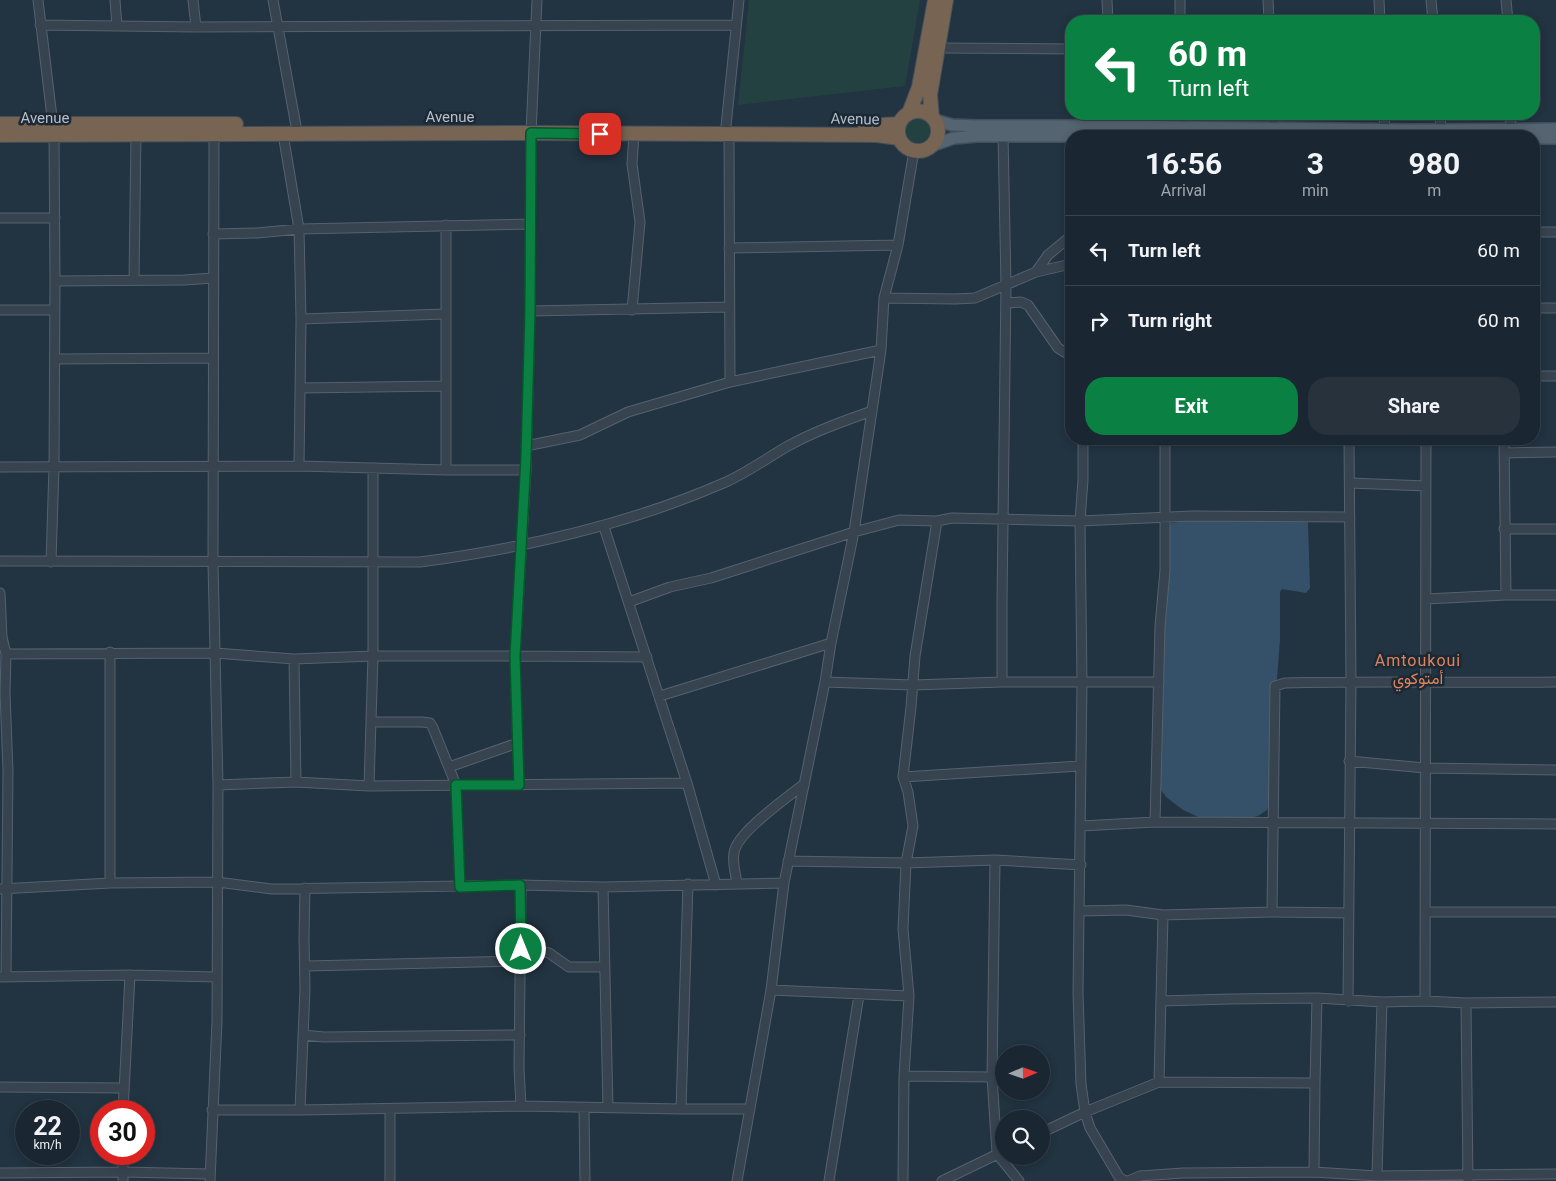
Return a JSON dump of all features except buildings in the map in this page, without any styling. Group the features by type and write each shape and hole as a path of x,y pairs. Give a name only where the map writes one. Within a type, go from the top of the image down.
{"highway":[{"path":"935,0 919,87 909,113 901,120 899,131 908,148 914,151 920,151 932,146 937,136 937,125 933,118 930,95 946,0"},
{"path":"909,113 921,111 933,118"},
{"path":"0,124 53,129 194,124 531,130 728,130 878,126 899,131"},
{"name":"Avenue","path":"0,134 53,129 136,134 531,130 634,134 728,130"}],"main road":[{"path":"933,118 952,124 1112,125 1158,130"},
{"path":"932,146 954,138 1003,136 1112,125"},
{"path":"1540,130 1556,129"},
{"path":"1384,130 1442,130"},
{"path":"1540,138 1556,138"}],"street":[{"path":"38,0 53,129 55,359 51,562"},
{"path":"115,0 118,26"},
{"path":"193,0 196,27"},
{"path":"273,0 296,126"},
{"path":"519,785 515,656 526,470 530,311 531,130 537,0"},
{"path":"730,382 728,130 739,0"},
{"path":"1107,0 1108,15"},
{"path":"1180,0 1180,15"},
{"path":"1268,0 1269,15"},
{"path":"1378,0 1379,15"},
{"path":"1431,0 1432,15"},
{"path":"1506,0 1507,15"},
{"path":"40,25 196,27 736,25"},
{"path":"939,48 1065,49"},
{"path":"1384,130 1385,120"},
{"path":"1441,120 1442,130"},
{"path":"134,280 136,134"},
{"path":"0,1173 29,1176 210,1178 217,1021 216,882 218,785 212,563 214,134"},
{"path":"283,134 299,229 301,319 299,466"},
{"path":"632,310 640,222 632,164 634,134"},
{"path":"1002,682 1006,302 1003,136"},
{"path":"737,1181 771,990 784,883 826,682 831,643 854,532 882,350 884,298 898,245 914,151"},
{"path":"0,218 54,218"},
{"path":"213,234 257,233 299,229 530,224"},
{"path":"446,225 446,470"},
{"path":"1540,232 1556,232"},
{"path":"1036,272 1048,255 1065,241"},
{"path":"729,248 898,245"},
{"path":"884,298 975,298 1036,272 1065,265"},
{"path":"55,281 213,278"},
{"path":"1006,302 1021,302 1028,305 1058,348 1065,352"},
{"path":"530,311 729,307"},
{"path":"1540,308 1556,308"},
{"path":"0,310 55,310"},
{"path":"301,319 446,314"},
{"path":"526,446 580,435 628,412 730,382 882,350"},
{"path":"55,359 213,358"},
{"path":"1540,376 1556,376"},
{"path":"300,388 446,386"},
{"path":"0,561 420,562 479,554 522,546 604,526 665,507 727,482 803,438 872,411"},
{"path":"1083,445 1080,521 1082,682 1079,1002 1081,1084 1085,1112 1090,1128 1119,1177 1124,1181"},
{"path":"1155,822 1160,626 1164,570 1166,445"},
{"path":"1348,1001 1351,681 1349,445"},
{"path":"1425,1001 1426,445"},
{"path":"1504,445 1506,595"},
{"path":"1504,453 1556,452"},
{"path":"0,467 299,466 526,470"},
{"path":"369,786 373,468"},
{"path":"1350,483 1426,486"},
{"path":"629,602 670,587 711,578 854,532 899,520 937,521 952,518 1080,521 1192,516 1350,517"},
{"path":"903,1181 904,1076 909,996 903,929 906,863 913,826 908,792 903,777 915,656 937,521"},
{"path":"604,526 660,696 716,885"},
{"path":"1504,529 1556,529"},
{"path":"0,593 2,637 6,654 5,693 8,771 3,889 3,977 217,976"},
{"path":"1426,599 1506,595 1556,595"},
{"path":"660,696 831,643"},
{"path":"6,654 110,652 215,653 294,659 372,656 647,657"},
{"path":"110,652 110,883"},
{"path":"369,786 372,656"},
{"path":"294,659 296,782"},
{"path":"1272,912 1275,686 1285,683 1351,681 1426,683 1556,682"},
{"path":"826,682 913,685 1002,682 1159,682"},
{"path":"371,722 430,723 456,785 460,887"},
{"path":"449,767 512,746"},
{"path":"1349,761 1425,768 1556,770"},
{"path":"903,777 1080,766"},
{"path":"218,785 296,782 369,786 686,783"},
{"path":"737,884 734,853 738,843 763,817 804,784"},
{"path":"1081,826 1155,822 1556,824"},
{"path":"788,861 906,863 994,860 1081,865"},
{"path":"994,860 992,1077 995,1110"},
{"path":"3,889 110,883 216,882 260,889 520,885 603,887 784,883"},
{"path":"681,1109 688,884"},
{"path":"520,885 521,1106"},
{"path":"603,887 608,1108"},
{"path":"300,1110 306,966 304,938 305,888"},
{"path":"1080,911 1126,910 1163,915 1272,912 1348,913"},
{"path":"1425,912 1556,912"},
{"path":"1159,1082 1163,915"},
{"path":"521,949 549,953 569,966 605,967"},
{"path":"306,966 521,961"},
{"path":"123,1100 130,975"},
{"path":"771,990 909,996"},
{"path":"829,1181 859,995"},
{"path":"1161,1002 1317,998 1382,1002 1556,1002"},
{"path":"1314,1172 1317,998"},
{"path":"1374,1178 1382,1002"},
{"path":"1466,1003 1468,1178"},
{"path":"303,1035 324,1037 520,1034"},
{"path":"904,1076 992,1077"},
{"path":"1050,1129 1085,1112 1159,1082 1315,1083"},
{"path":"0,1087 123,1088"},
{"path":"212,1110 521,1106 750,1109"},
{"path":"584,1107 585,1181"},
{"path":"390,1109 390,1181"},
{"path":"942,1181 995,1155"},
{"path":"1008,1165 1019,1181"},
{"path":"1128,1181 1140,1176 1159,1174 1268,1176 1314,1172 1374,1178 1468,1178 1556,1174"}],"green space":[{"path":"749,0 920,0 905,86 738,105"},
{"path":"917,117 926,121 930,130 926,139 917,143 908,139 904,130 908,121"}],"water":[{"path":"1302,520 1308,522 1310,588 1306,593 1282,589 1280,592 1280,640 1277,679 1272,687 1269,714 1272,723 1270,801 1267,810 1258,816 1245,819 1203,819 1183,810 1166,797 1158,782 1170,525 1172,523 1188,521"}],"district":[{"name":"Amtoukoui أمتوكوي","path":"1418,669"}],"route":[{"path":"521,949 520,885 460,887 456,785 519,785 515,656 526,458 530,311 531,133 600,134"}]}
